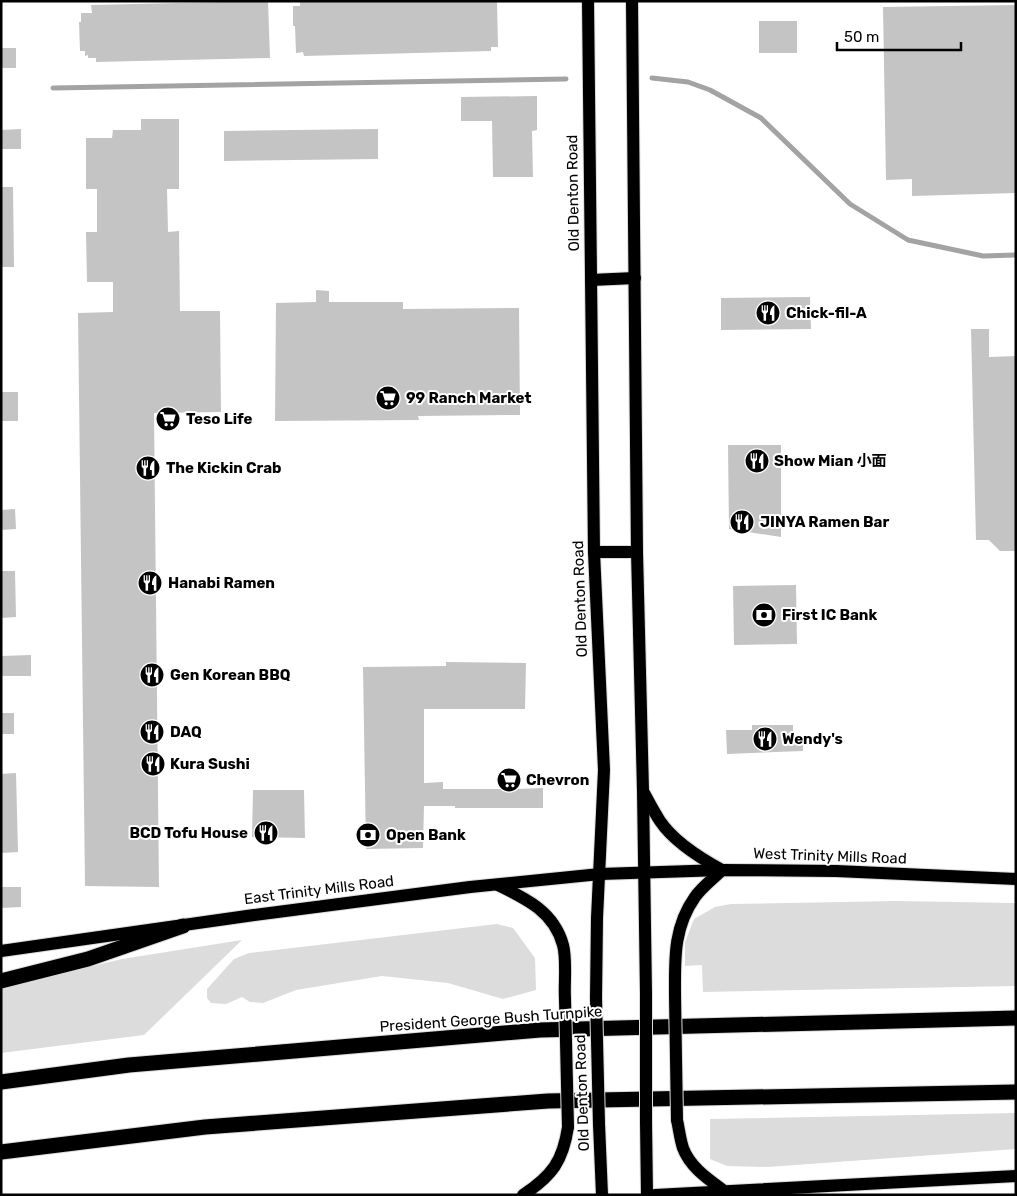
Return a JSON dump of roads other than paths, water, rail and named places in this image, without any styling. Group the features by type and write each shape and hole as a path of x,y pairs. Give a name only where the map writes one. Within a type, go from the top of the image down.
{"highway":[{"path":"1,981 88,959 183,926"},
{"name":"President George Bush Turnpike","path":"1,1082 129,1065 540,1030 1016,1018"},
{"path":"1,1152 205,1127 548,1101 1016,1092"}],"main road":[{"name":"Old Denton Road","path":"588,1 594,552 604,770 597,918 596,998 602,1195"},
{"path":"632,1 636,552 643,791 647,1195"},
{"path":"590,280 635,278"},
{"path":"594,552 636,552"},
{"path":"643,791 661,822 675,837 695,855 722,870 695,897 682,920 676,942 675,995 677,1120 682,1147 687,1158 721,1193"},
{"name":"West Trinity Mills Road","path":"643,874 722,870 836,871 1016,879"},
{"name":"East Trinity Mills Road","path":"1,951 254,915 498,885 600,874 643,874"},
{"path":"498,885 530,900 554,924 564,946 568,1127 565,1148 559,1160 538,1185 523,1195"},
{"path":"655,1195 1016,1176"}],"waterway":[{"path":"652,78 688,82 710,90 761,118 850,204 908,240 983,256 1016,255"},
{"path":"53,88 566,79"}],"place":[{"name":"Chick-fil-A","path":"768,313"},
{"name":"99 Ranch Market","path":"388,398"},
{"name":"Teso Life","path":"168,419"},
{"name":"Show Mian 小面","path":"757,461"},
{"name":"The Kickin Crab","path":"148,468"},
{"name":"JINYA Ramen Bar","path":"742,522"},
{"name":"Hanabi Ramen","path":"150,583"},
{"name":"First IC Bank","path":"764,615"},
{"name":"Gen Korean BBQ","path":"152,675"},
{"name":"DAQ","path":"152,732"},
{"name":"Wendy's","path":"765,739"},
{"name":"Kura Sushi","path":"153,764"},
{"name":"Chevron","path":"509,780"},
{"name":"BCD Tofu House","path":"266,833"},
{"name":"Open Bank","path":"368,835"}]}
